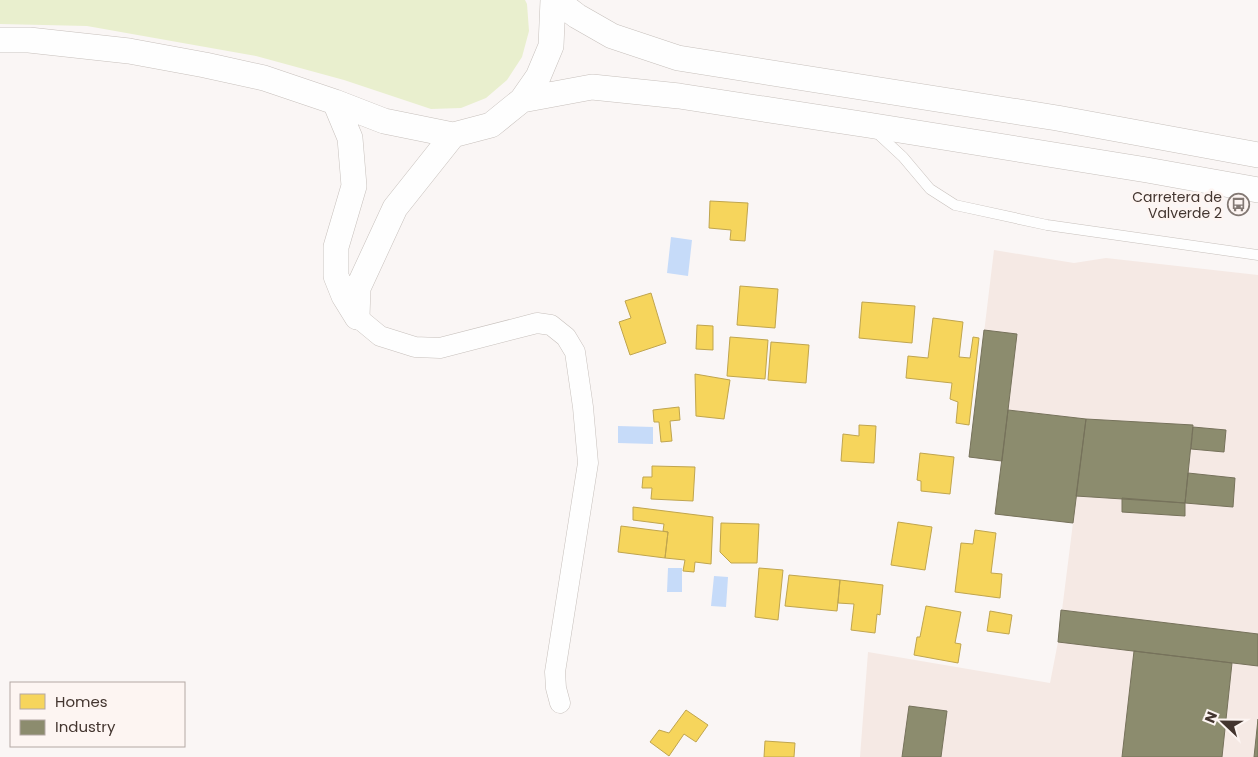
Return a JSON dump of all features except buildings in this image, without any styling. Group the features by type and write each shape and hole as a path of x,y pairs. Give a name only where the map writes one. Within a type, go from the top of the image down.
{"street":[{"path":"0,40 29,40 129,51 205,64 264,78 335,102 384,122 453,135 491,125 522,100 538,78 551,46 554,0"},
{"path":"554,0 612,36 678,58 1056,118 1258,155"},
{"path":"522,100 592,87 679,96 868,124 1258,190"},
{"path":"335,102 350,138 354,186 336,247 336,276 344,296 357,316 380,336 415,347 440,348 536,323 551,325 566,336 575,352 588,462 555,672 556,688 560,703"},
{"path":"357,316 358,288 395,208 453,135"}],"lane":[{"path":"868,124 903,157 930,189 955,205 1047,225 1258,255"}],"shaded area":[{"path":"994,250 1074,263 1106,258 1258,275 1258,757 860,757 868,652 1050,683 1058,642 1073,523 995,514 1002,462 969,457"}],"green space":[{"path":"0,0 525,0 529,31 522,57 507,80 486,98 461,108 431,109 344,80 256,56 87,26 0,24"}],"water":[{"path":"671,237 692,240 688,276 667,273"},
{"path":"618,426 653,427 653,444 618,443"},
{"path":"668,568 682,568 682,592 667,592"},
{"path":"714,576 728,577 726,607 711,606"}],"place":[{"name":"Carretera de Valverde 2","path":"1238,205"}]}
